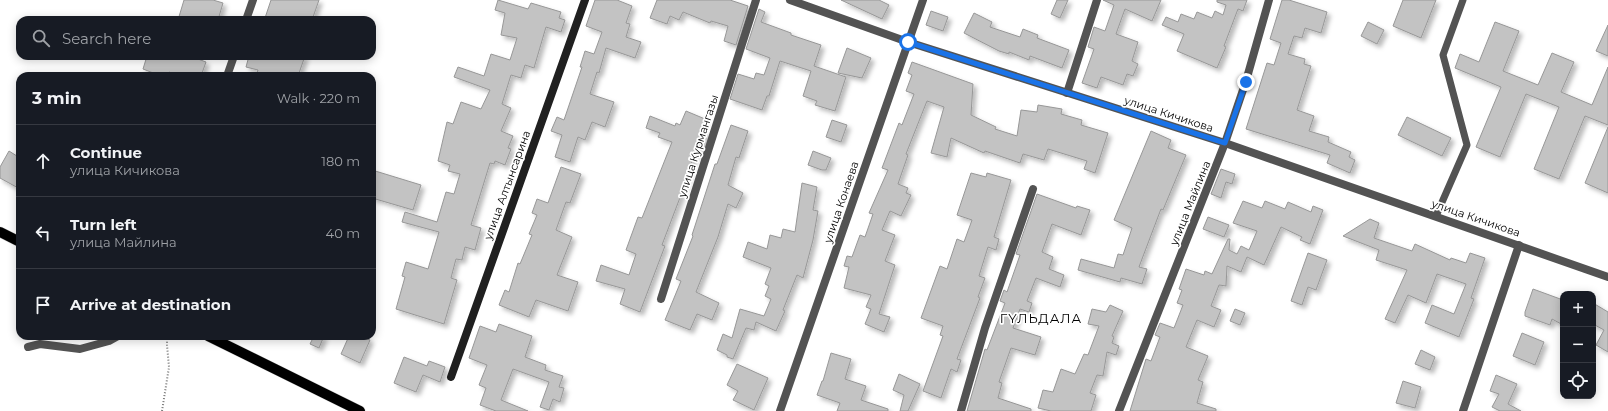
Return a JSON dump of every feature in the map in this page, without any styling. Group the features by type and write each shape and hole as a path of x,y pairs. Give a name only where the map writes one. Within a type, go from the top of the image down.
{"main road":[{"path":"0,232 16,240"},
{"path":"216,340 360,411"}],"street":[{"path":"247,16 253,0"},
{"name":"улица Алтынсарина","path":"451,377 585,0"},
{"name":"улица Курмангазы","path":"661,299 756,0"},
{"name":"улица Кичикова","path":"790,0 908,42 1225,143 1608,277"},
{"name":"улица Конаева","path":"780,411 923,0"},
{"path":"1067,93 1097,0"},
{"name":"улица Майлина","path":"1119,411 1225,143 1246,82 1269,0"},
{"path":"228,72 233,60"},
{"path":"961,411 985,328 1033,189"},
{"path":"1463,411 1519,245"},
{"path":"28,347 40,344 80,348 111,340"}],"lane":[{"path":"1436,216 1467,145 1443,54 1463,0"}],"path":[{"path":"162,411 169,367 168,340"}],"building":[{"path":"184,0 213,0 223,3 219,16 179,16"},
{"path":"271,0 319,0 313,16 266,16"},
{"path":"498,0 528,9 531,3 561,12 559,18 565,20 561,32 546,27 534,68 525,65 521,78 511,75 502,104 511,108 501,131 513,136 508,148 511,149 505,165 495,161 494,164 490,163 471,225 481,228 475,250 465,247 462,260 456,259 451,278 457,280 444,324 396,309 405,277 402,276 406,262 428,269 439,232 402,222 405,212 437,222 446,192 454,194 460,174 448,171 450,165 438,161 447,122 453,124 461,102 481,109 490,90 454,77 458,67 484,76 491,54 510,60 517,38 501,35 505,13 495,10"},
{"path":"595,0 617,0 632,6 626,23 630,24 626,37 641,42 635,58 606,48 599,73 597,72 590,94 614,102 605,127 592,122 585,140 578,137 570,162 555,157 562,135 551,131 557,117 564,120 582,67 580,67 585,51 594,54 602,32 586,26"},
{"path":"657,0 730,0 748,6 736,45 724,41 728,26 711,21 710,23 683,12 679,20 670,16 667,24 650,18"},
{"path":"841,0 879,0 889,5 882,19"},
{"path":"1057,0 1068,0 1060,18 1051,14"},
{"path":"1103,0 1161,0 1152,21 1125,9 1116,34 1138,42 1132,61 1138,64 1133,76 1127,74 1123,85 1101,77 1097,88 1082,83 1094,49 1088,47 1094,27 1105,31 1114,5"},
{"path":"1217,0 1247,0 1243,11 1238,9 1224,46 1226,47 1217,68 1177,51 1184,34 1162,25 1166,17 1178,22 1181,14 1194,19 1197,12 1212,18 1215,11 1223,15 1226,5 1217,2"},
{"path":"1282,0 1289,0 1327,12 1321,33 1305,28 1302,38 1294,36 1288,54 1305,59 1304,64 1311,66 1297,110 1314,116 1309,131 1329,137 1328,142 1351,152 1349,157 1355,160 1350,173 1327,163 1330,155 1246,129 1267,63 1274,65 1281,43 1270,39"},
{"path":"1403,0 1436,0 1421,38 1393,26"},
{"path":"759,9 765,12 761,22 791,33 791,35 821,45 814,66 846,77 835,111 815,105 817,101 803,96 811,71 780,61 769,96 767,96 762,110 730,99 738,74 754,79 756,73 764,75 770,58 746,49"},
{"path":"931,11 948,17 943,31 926,25"},
{"path":"974,13 992,22 990,27 1020,37 1023,29 1038,35 1037,38 1069,50 1062,68 1030,56 1029,60 1009,52 1009,54 999,51 964,33"},
{"path":"1368,22 1384,30 1377,44 1361,36"},
{"path":"1495,22 1519,31 1503,71 1538,85 1552,53 1574,62 1561,92 1592,105 1608,67 1608,125 1585,116 1559,179 1534,169 1559,107 1526,94 1500,157 1476,147 1501,87 1455,68 1460,54 1479,62"},
{"path":"1608,25 1608,56 1596,51"},
{"path":"847,48 871,58 862,78 838,73"},
{"path":"146,60 201,60 206,62 202,72 151,72 143,69"},
{"path":"248,60 304,60 299,72 257,72 258,70 246,67"},
{"path":"912,62 973,84 971,115 996,127 995,129 1017,136 1021,110 1037,112 1038,105 1062,109 1061,114 1082,120 1081,125 1108,133 1095,173 1084,169 1087,161 1048,149 1044,160 1023,154 1020,163 985,151 984,153 951,138 947,157 931,153 944,107 927,101 906,154 908,155 898,184 908,188 906,193 911,195 901,216 890,211 882,230 895,235 885,261 895,265 879,314 890,317 884,332 865,324 871,309 866,307 871,295 844,288 849,267 844,266 847,256 852,257 860,235 865,237 873,214 869,213 888,170 882,168 899,123 902,125 914,94 906,91 912,75 908,73"},
{"path":"686,111 705,119 700,131 706,133 701,147 699,146 687,173 689,174 662,245 665,246 640,312 620,304 625,289 596,281 601,265 629,275 636,254 626,250 638,217 642,218 672,142 658,137 660,133 646,128 650,116 675,126 676,123 680,125"},
{"path":"1407,117 1451,138 1442,156 1398,135"},
{"path":"832,120 847,125 841,142 826,137"},
{"path":"731,125 748,131 739,158 736,157 728,185 743,193 736,208 728,204 718,237 696,292 719,303 712,320 697,314 690,330 665,320 681,281 676,279 693,236 692,235 715,164 717,164"},
{"path":"1608,127 1608,193 1585,183"},
{"path":"1151,131 1171,140 1168,148 1186,155 1163,210 1161,209 1139,267 1147,269 1142,284 1121,278 1120,282 1078,270 1081,259 1114,268 1118,254 1123,255 1132,228 1114,220"},
{"path":"9,151 16,155 16,187 0,178 0,167"},
{"path":"813,151 831,158 826,170 808,165"},
{"path":"561,167 581,174 570,203 566,202 556,230 572,237 557,275 578,282 568,311 536,300 529,317 499,305 505,290 509,292 518,263 520,264 532,235 529,234 537,215 532,213 537,199 548,203"},
{"path":"1221,169 1235,174 1232,184 1226,182 1221,198 1211,194"},
{"path":"376,171 421,185 413,210 376,199"},
{"path":"971,173 986,177 987,173 1011,180 994,237 999,239 996,250 988,247 979,276 985,278 978,297 980,298 957,359 961,360 957,372 951,369 941,398 923,391 943,336 940,335 943,326 921,318 940,266 947,269 957,239 964,242 972,220 957,215"},
{"path":"802,183 817,187 813,210 818,211 813,240 803,278 797,275 783,310 785,311 776,331 756,322 754,330 746,328 733,359 727,357 727,355 717,350 723,334 732,338 740,309 764,316 771,299 765,296 769,286 765,284 771,268 743,257 748,242 767,249 770,235 781,238 783,229 795,232"},
{"path":"1037,194 1076,208 1077,206 1090,210 1081,235 1052,224 1042,252 1053,257 1049,269 1064,275 1060,287 1036,278 1027,301 1032,303 1029,312 1020,309 1013,328 1041,337 1035,355 1011,348 999,382 1002,383 998,398 1031,409 1031,411 967,411 985,349 987,350 1005,303 1000,301 1004,290 1007,292 1020,255 1016,254"},
{"path":"1243,201 1262,208 1265,201 1285,209 1288,202 1311,212 1313,206 1323,210 1310,244 1300,240 1302,237 1281,227 1264,265 1247,257 1241,272 1227,266 1226,286 1219,285 1211,306 1221,310 1214,327 1197,320 1186,347 1208,356 1198,380 1203,382 1197,403 1216,409 1216,411 1130,411 1146,359 1151,361 1160,337 1155,335 1160,323 1174,328 1183,305 1177,303 1182,290 1179,289 1186,269 1204,275 1205,271 1212,274 1228,239 1230,239 1229,250 1237,254 1241,246 1249,250 1257,231 1233,223"},
{"path":"1208,217 1229,225 1224,237 1203,229"},
{"path":"1370,219 1379,223 1374,238 1412,251 1415,244 1450,260 1451,258 1466,263 1470,253 1485,258 1471,298 1474,299 1459,337 1425,323 1432,305 1454,314 1466,284 1437,274 1426,303 1408,295 1395,323 1385,319 1407,270 1376,260 1379,250 1343,236"},
{"path":"1308,253 1327,260 1316,290 1308,287 1302,305 1291,301"},
{"path":"1533,289 1560,299 1560,323 1552,319 1550,325 1525,316"},
{"path":"1110,305 1123,311 1112,336 1114,337 1112,343 1119,346 1116,355 1107,352 1103,376 1097,375 1090,393 1096,395 1091,411 1051,411 1038,408 1043,390 1053,392 1061,369 1075,374 1084,354 1088,355 1099,326 1088,324 1092,309 1106,312"},
{"path":"1596,305 1608,312 1608,352 1596,345 1604,330 1596,326"},
{"path":"1235,309 1245,313 1240,325 1230,321"},
{"path":"499,324 532,336 525,357 546,365 545,370 563,376 559,387 564,388 560,402 553,399 549,410 540,407 549,382 513,369 501,400 528,411 496,411 480,405 486,388 479,385 487,365 469,358 480,326 496,332"},
{"path":"1522,333 1544,342 1535,365 1513,356"},
{"path":"312,340 322,340 319,348 310,344"},
{"path":"347,340 370,340 360,363 341,354"},
{"path":"1421,350 1435,357 1430,370 1415,364"},
{"path":"831,353 851,359 845,379 866,386 861,400 888,409 888,411 837,411 840,403 817,395 823,381"},
{"path":"404,357 427,366 429,361 445,367 440,382 423,375 416,392 394,383"},
{"path":"737,364 768,378 754,410 733,400 738,391 727,385"},
{"path":"899,374 920,384 908,411 900,411 904,395 893,390"},
{"path":"1496,375 1517,384 1508,404 1521,411 1500,411 1492,407 1499,394 1490,391"},
{"path":"1403,381 1421,387 1415,408 1396,403"}],"district":[{"name":"ГҮЛЬДАЛА","path":"1041,318"}],"route":[{"path":"908,42 1225,143 1246,82"}]}
